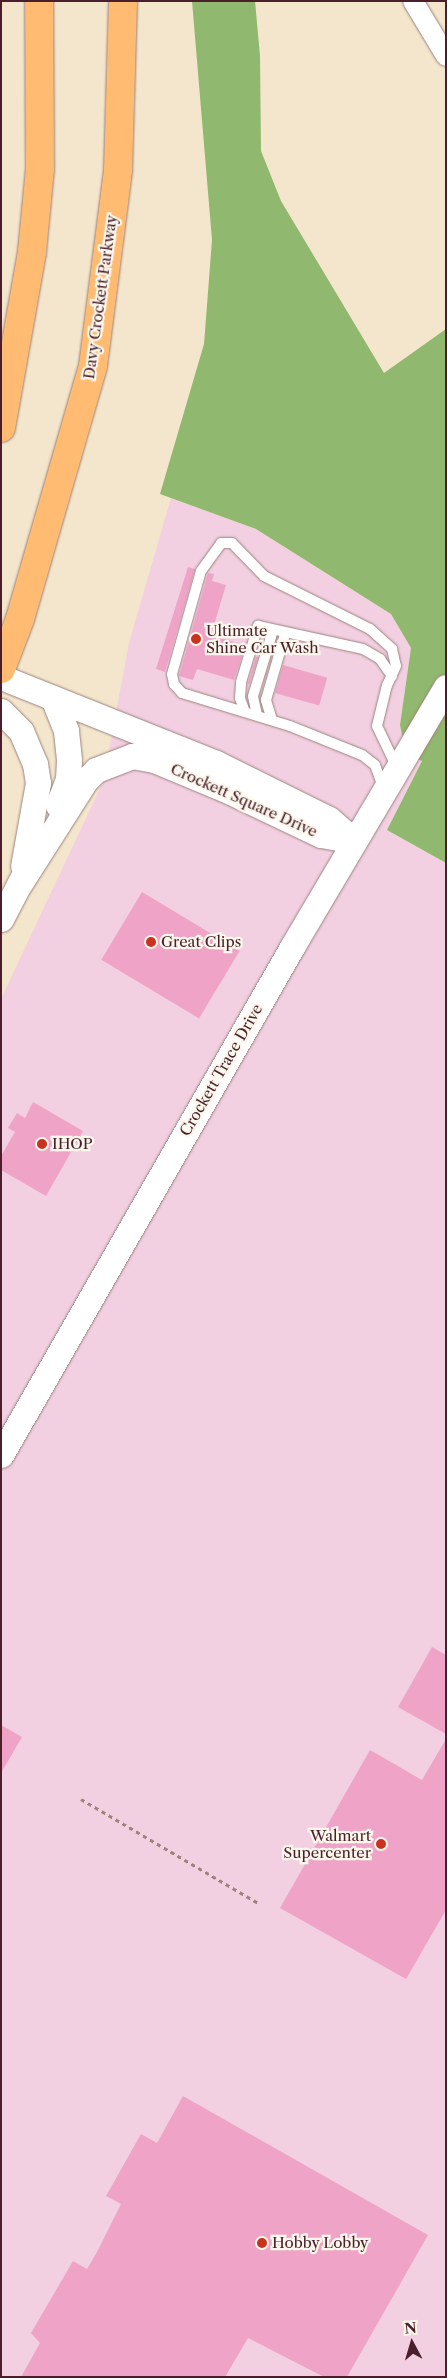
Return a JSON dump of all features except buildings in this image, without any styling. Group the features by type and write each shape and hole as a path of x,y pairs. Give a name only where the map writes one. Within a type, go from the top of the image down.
{"highway":[{"path":"1,428 32,252 40,169 39,1"},
{"name":"Davy Crockett Parkway","path":"1,670 20,619 93,366 118,170 123,1"}],"street":[{"path":"413,1 446,56"},
{"name":"Crockett Square Drive","path":"1,677 216,763 291,798 329,819 354,841"},
{"name":"Crockett Trace Drive","path":"1,1455 354,841 446,687"},
{"path":"1,919 19,886 68,779 66,731 54,698"},
{"path":"1,711 21,731 35,764 38,783 34,818 19,886"},
{"name":"Crockett Square Drive","path":"19,886 86,780 96,770 132,756 154,760 224,789 321,835 354,841"}],"lane":[{"path":"384,790 375,765 362,754 272,720 182,693 174,684 172,674 201,571 221,543 232,543 264,576 370,629 392,649 396,666 377,726 397,768"},
{"path":"245,712 240,698 241,682 258,626 285,634 363,649 380,659 392,676"},
{"path":"257,715 254,696 273,630"},
{"path":"272,720 266,700 285,634"}],"path":[{"path":"81,1800 260,1904"}],"shaded area":[{"path":"171,498 256,529 391,614 411,648 400,725 422,761 387,830 446,863 446,2377 1,2377 1,999 103,782 129,643"}],"green space":[{"path":"192,1 255,1 260,56 261,151 281,201 384,373 446,329 446,863 387,830 422,761 406,754 400,725 411,648 391,614 256,529 160,494 204,344 212,240"}],"place":[{"name":"Ultimate Shine Car Wash","path":"196,639"},
{"name":"Great Clips","path":"151,942"},
{"name":"IHOP","path":"42,1144"},
{"name":"Walmart Supercenter","path":"381,1844"},
{"name":"Hobby Lobby","path":"262,2243"}]}
